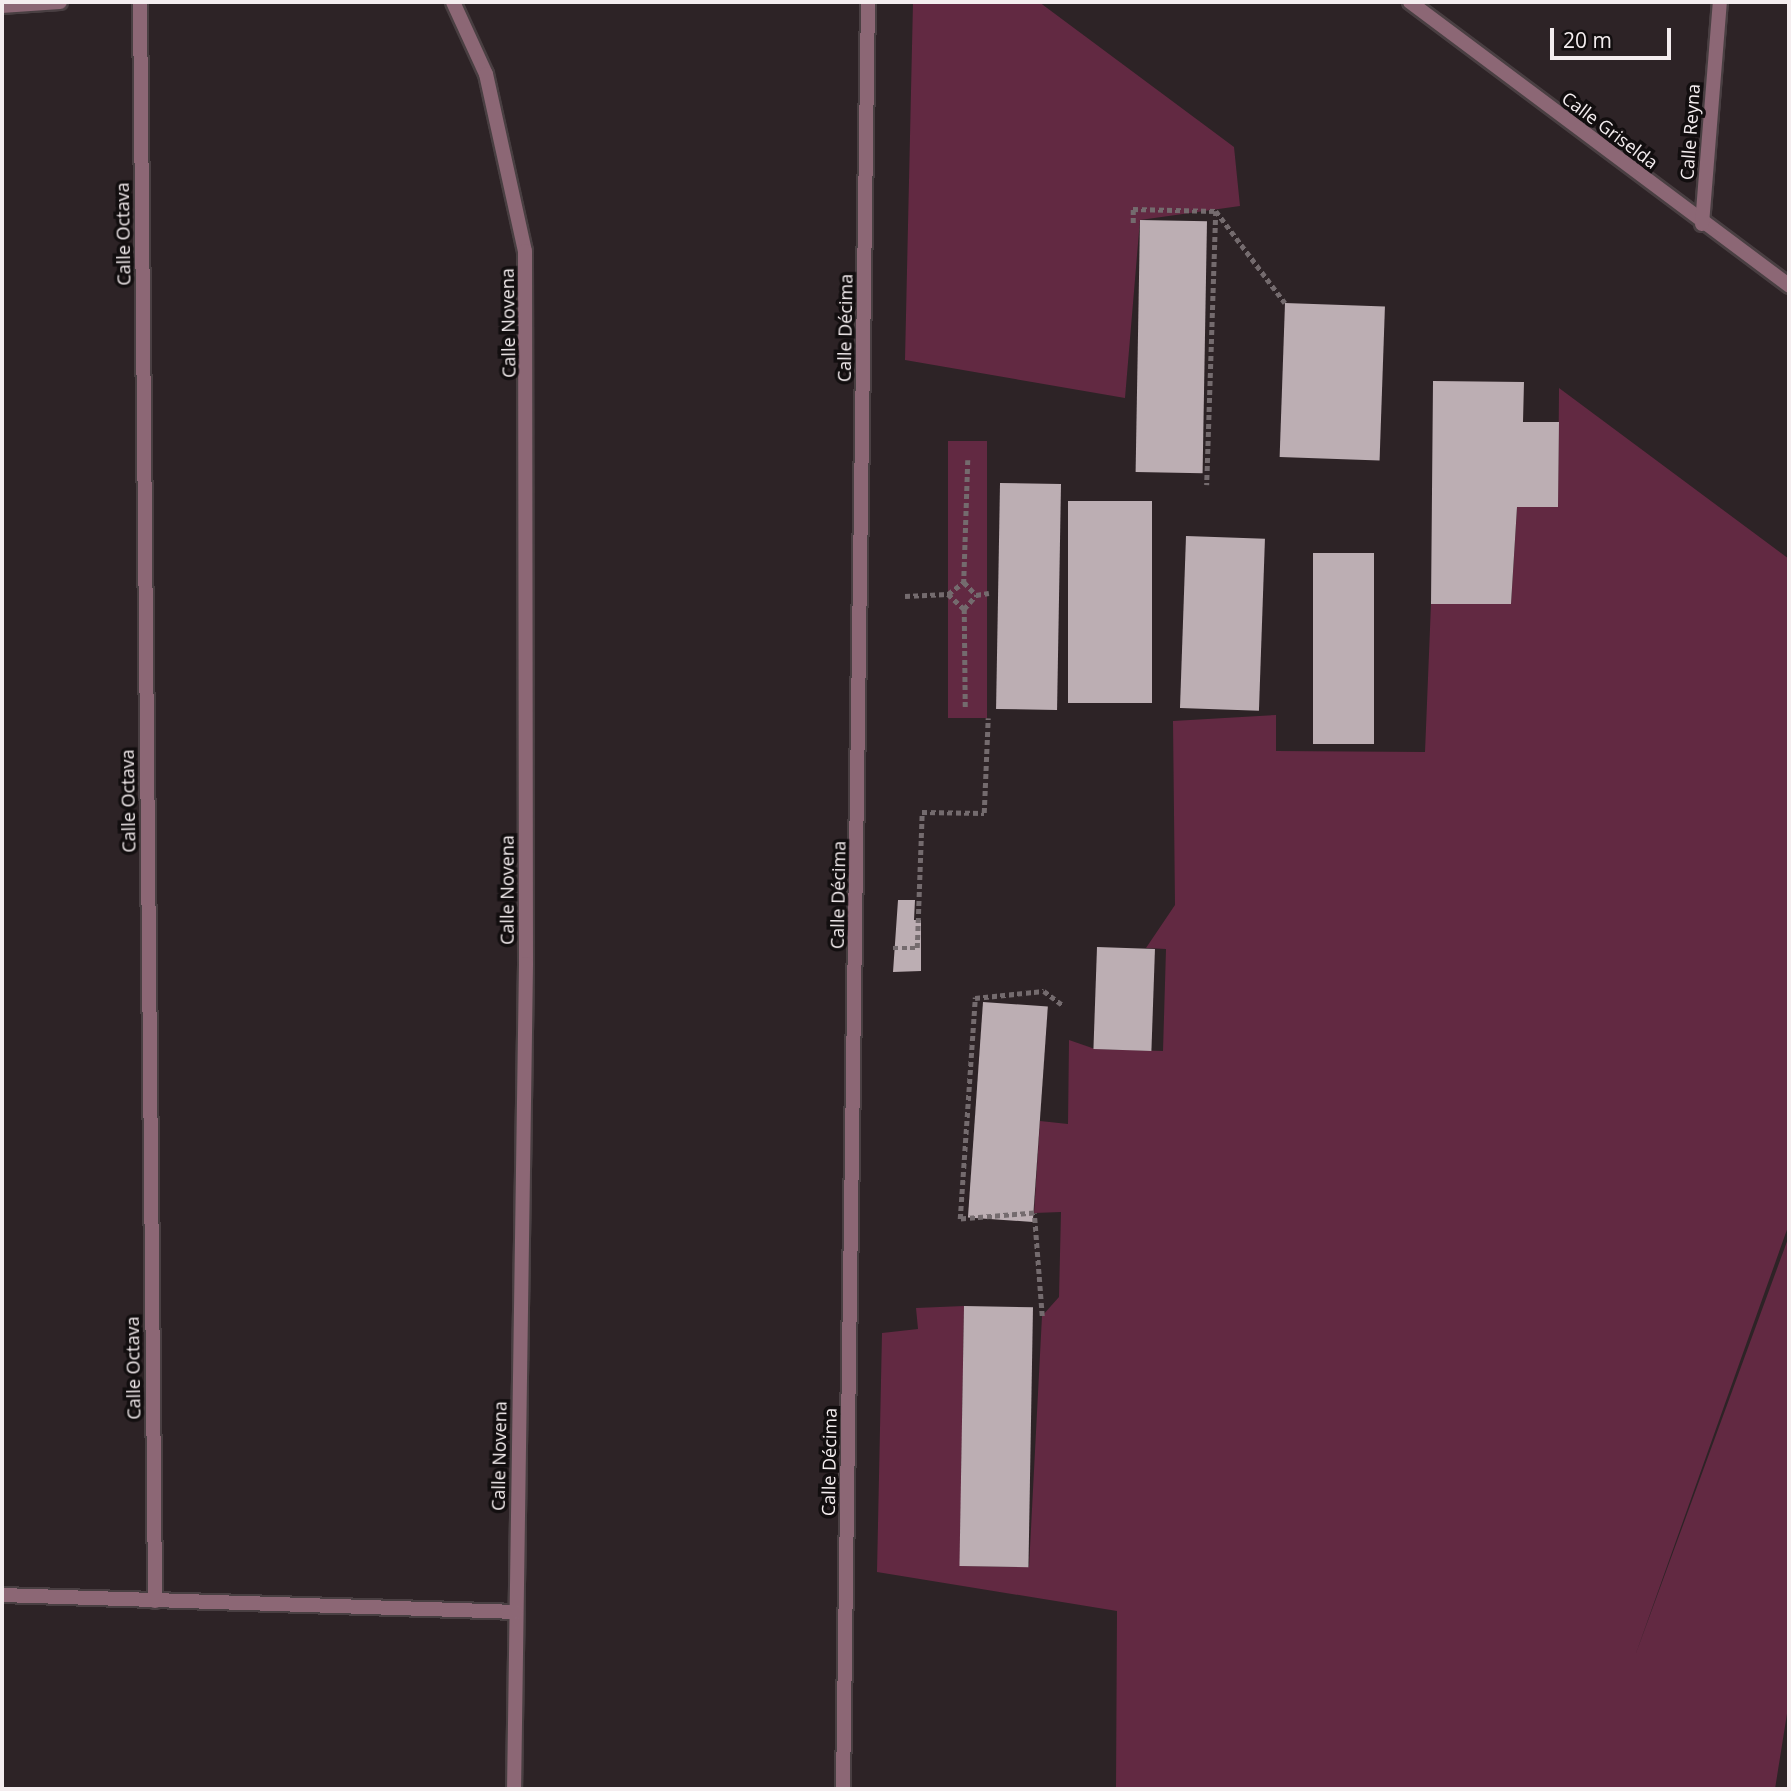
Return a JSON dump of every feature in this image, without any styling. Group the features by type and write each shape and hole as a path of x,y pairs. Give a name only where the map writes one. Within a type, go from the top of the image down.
{"street":[{"path":"2,6 60,2"},
{"name":"Calle Octava","path":"140,2 155,1601"},
{"name":"Calle Novena","path":"453,2 486,74 525,251 526,964 514,1789"},
{"name":"Calle Décima","path":"844,1789 868,2"},
{"name":"Calle Griselda","path":"1410,2 1702,224 1789,286"},
{"name":"Calle Reyna","path":"1702,224 1720,2"},
{"path":"2,1595 516,1612"}],"path":[{"path":"1133,223 1133,209 1216,211"},
{"path":"1216,211 1285,303"},
{"path":"1207,485 1216,211"},
{"path":"968,460 964,582 976,595"},
{"path":"905,596 948,594 964,582"},
{"path":"965,707 964,609 976,595 989,593"},
{"path":"948,594 964,609"},
{"path":"894,948 916,948 922,811 984,813 988,718"},
{"path":"1042,1316 1034,1213 960,1219 975,998 1044,992 1064,1006"}],"shaded area":[{"path":"913,2 1039,2 1234,147 1240,206 1140,220 1125,398 905,360"},
{"path":"1559,388 1789,559 1789,1224 1635,1656 1789,1236 1789,1701 1775,1789 1116,1789 1117,1611 877,1572 882,1333 918,1329 916,1308 964,1306 960,1566 1029,1567 1042,1316 1059,1297 1061,1212 1034,1213 1040,1121 1068,1124 1069,1040 1095,1049 1163,1051 1166,949 1146,948 1175,905 1173,721 1276,715 1276,751 1425,752 1431,604 1511,604 1517,507 1558,507"},
{"path":"948,441 987,441 987,718 948,718"}],"building":[{"path":"1140,220 1207,221 1203,473 1136,472"},
{"path":"1285,303 1385,306 1380,460 1280,457"},
{"path":"1433,381 1524,382 1523,422 1559,422 1558,507 1517,507 1511,604 1431,604"},
{"path":"1000,483 1061,484 1057,710 996,709"},
{"path":"1068,501 1152,501 1152,703 1068,703"},
{"path":"1186,536 1265,539 1259,711 1180,708"},
{"path":"1313,553 1374,553 1374,744 1313,744"},
{"path":"898,900 915,900 914,920 921,920 921,971 893,972"},
{"path":"1097,947 1155,949 1151,1051 1093,1049"},
{"path":"983,1002 1048,1007 1033,1222 968,1217"},
{"path":"964,1306 1033,1307 1028,1567 959,1566"}]}
